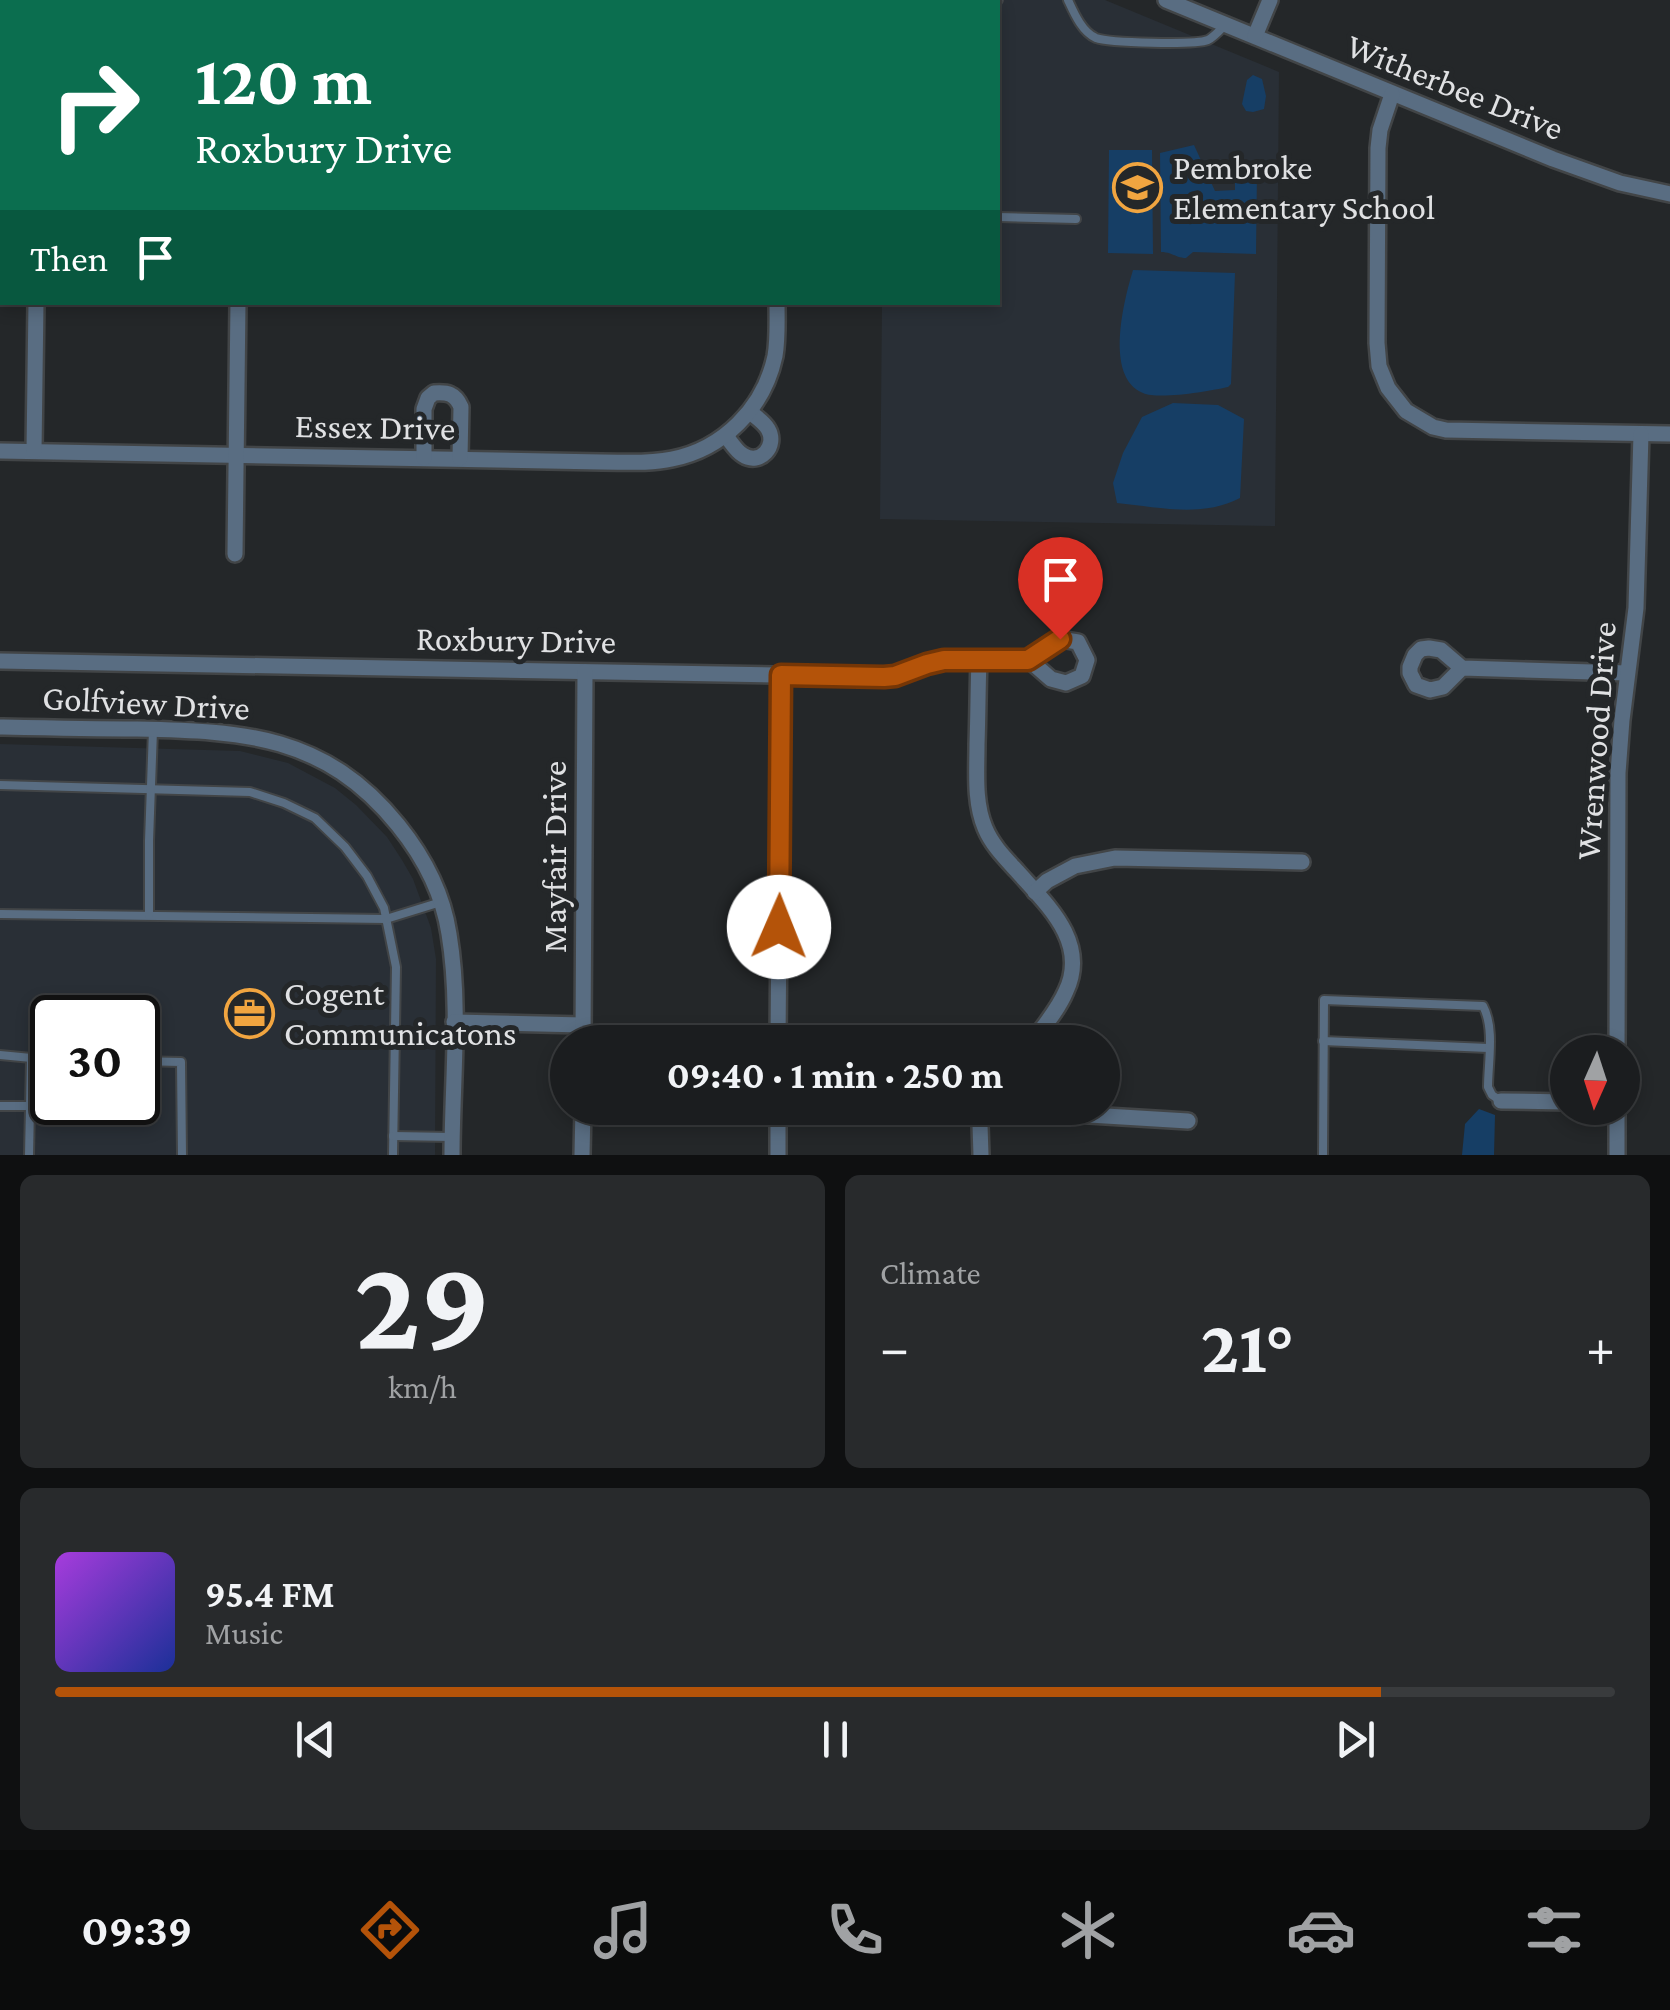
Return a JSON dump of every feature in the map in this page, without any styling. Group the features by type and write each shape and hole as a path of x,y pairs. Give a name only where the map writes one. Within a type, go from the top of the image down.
{"street":[{"name":"Witherbee Drive","path":"1166,0 1589,173 1670,194"},
{"path":"1255,36 1270,0"},
{"path":"1392,94 1378,148 1377,343 1382,378 1395,400 1418,420 1446,430 1670,434"},
{"path":"34,451 36,305"},
{"path":"235,554 238,305"},
{"path":"726,436 748,458 758,458 771,443 768,428 745,418 764,388 774,362 777,305"},
{"path":"424,458 425,404 434,393 442,392 458,399 461,407 460,458"},
{"name":"Essex Drive","path":"0,450 658,462 681,457 726,436 745,418"},
{"name":"Wrenwood Drive","path":"1617,1035 1618,772 1637,581 1641,434"},
{"path":"978,659 980,812 996,847 1051,909 1071,947 1072,969 1066,992 1044,1025"},
{"name":"Roxbury Drive","path":"0,661 884,677 944,660 1028,660"},
{"path":"1462,668 1627,673"},
{"name":"Mayfair Drive","path":"583,1024 585,672"},
{"path":"778,1025 781,675"},
{"name":"Golfview Drive","path":"0,727 217,732 257,737 296,749 336,769 368,793 400,827 427,869 442,902 453,958 452,1155"},
{"path":"1036,892 1047,880 1075,866 1116,858 1302,862"},
{"path":"454,1022 583,1024"},
{"path":"1501,1101 1550,1102"},
{"path":"1120,1117 1188,1121"},
{"path":"582,1125 582,1155"},
{"path":"778,1125 778,1155"},
{"path":"980,1125 981,1155"},
{"path":"1617,1125 1617,1155"}],"lane":[{"path":"1068,0 1082,26 1096,38 1148,42 1208,40 1226,24"},
{"path":"1000,217 1076,219"},
{"path":"149,916 153,730"},
{"path":"0,785 250,792 284,802 315,818 345,846 384,908 396,967 393,1155"},
{"path":"0,914 386,919 442,902"},
{"path":"1324,1155 1324,1000 1483,1006 1488,1014 1488,1087 1492,1096 1501,1101"},
{"path":"1324,1041 1488,1048"},
{"path":"0,1055 30,1060"},
{"path":"160,1062 181,1062 182,1155"},
{"path":"0,1106 30,1106"},
{"path":"30,1125 30,1155"},
{"path":"393,1136 452,1137"}],"shaded area":[{"name":"Pembroke Elementary School","path":"1000,0 1105,0 1279,72 1275,526 880,519 882,305 1000,305"},
{"path":"1253,75 1262,79 1266,96 1264,109 1253,112 1246,111 1242,104 1247,80"},
{"path":"1194,145 1215,191 1235,190 1235,171 1257,171 1256,254 1193,252 1186,258 1161,252 1160,153"},
{"path":"1109,150 1152,150 1153,254 1108,253"},
{"path":"1133,270 1235,273 1228,387 1160,396 1143,393 1131,384 1120,355 1120,337"},
{"path":"1173,403 1218,405 1244,419 1240,498 1195,509 1117,503 1113,483 1142,417"},
{"path":"0,744 240,751 288,763 335,788 356,805 387,837 413,879 431,928 436,959 435,1155 0,1155"},
{"path":"1479,1109 1495,1115 1494,1155 1462,1155 1465,1124"}],"place":[{"name":"Pembroke Elementary School","path":"1138,187"},
{"name":"Cogent Communicatons","path":"249,1013"}],"route":[{"path":"779,927 781,675 884,677 944,660 1028,660 1060,639"}]}
